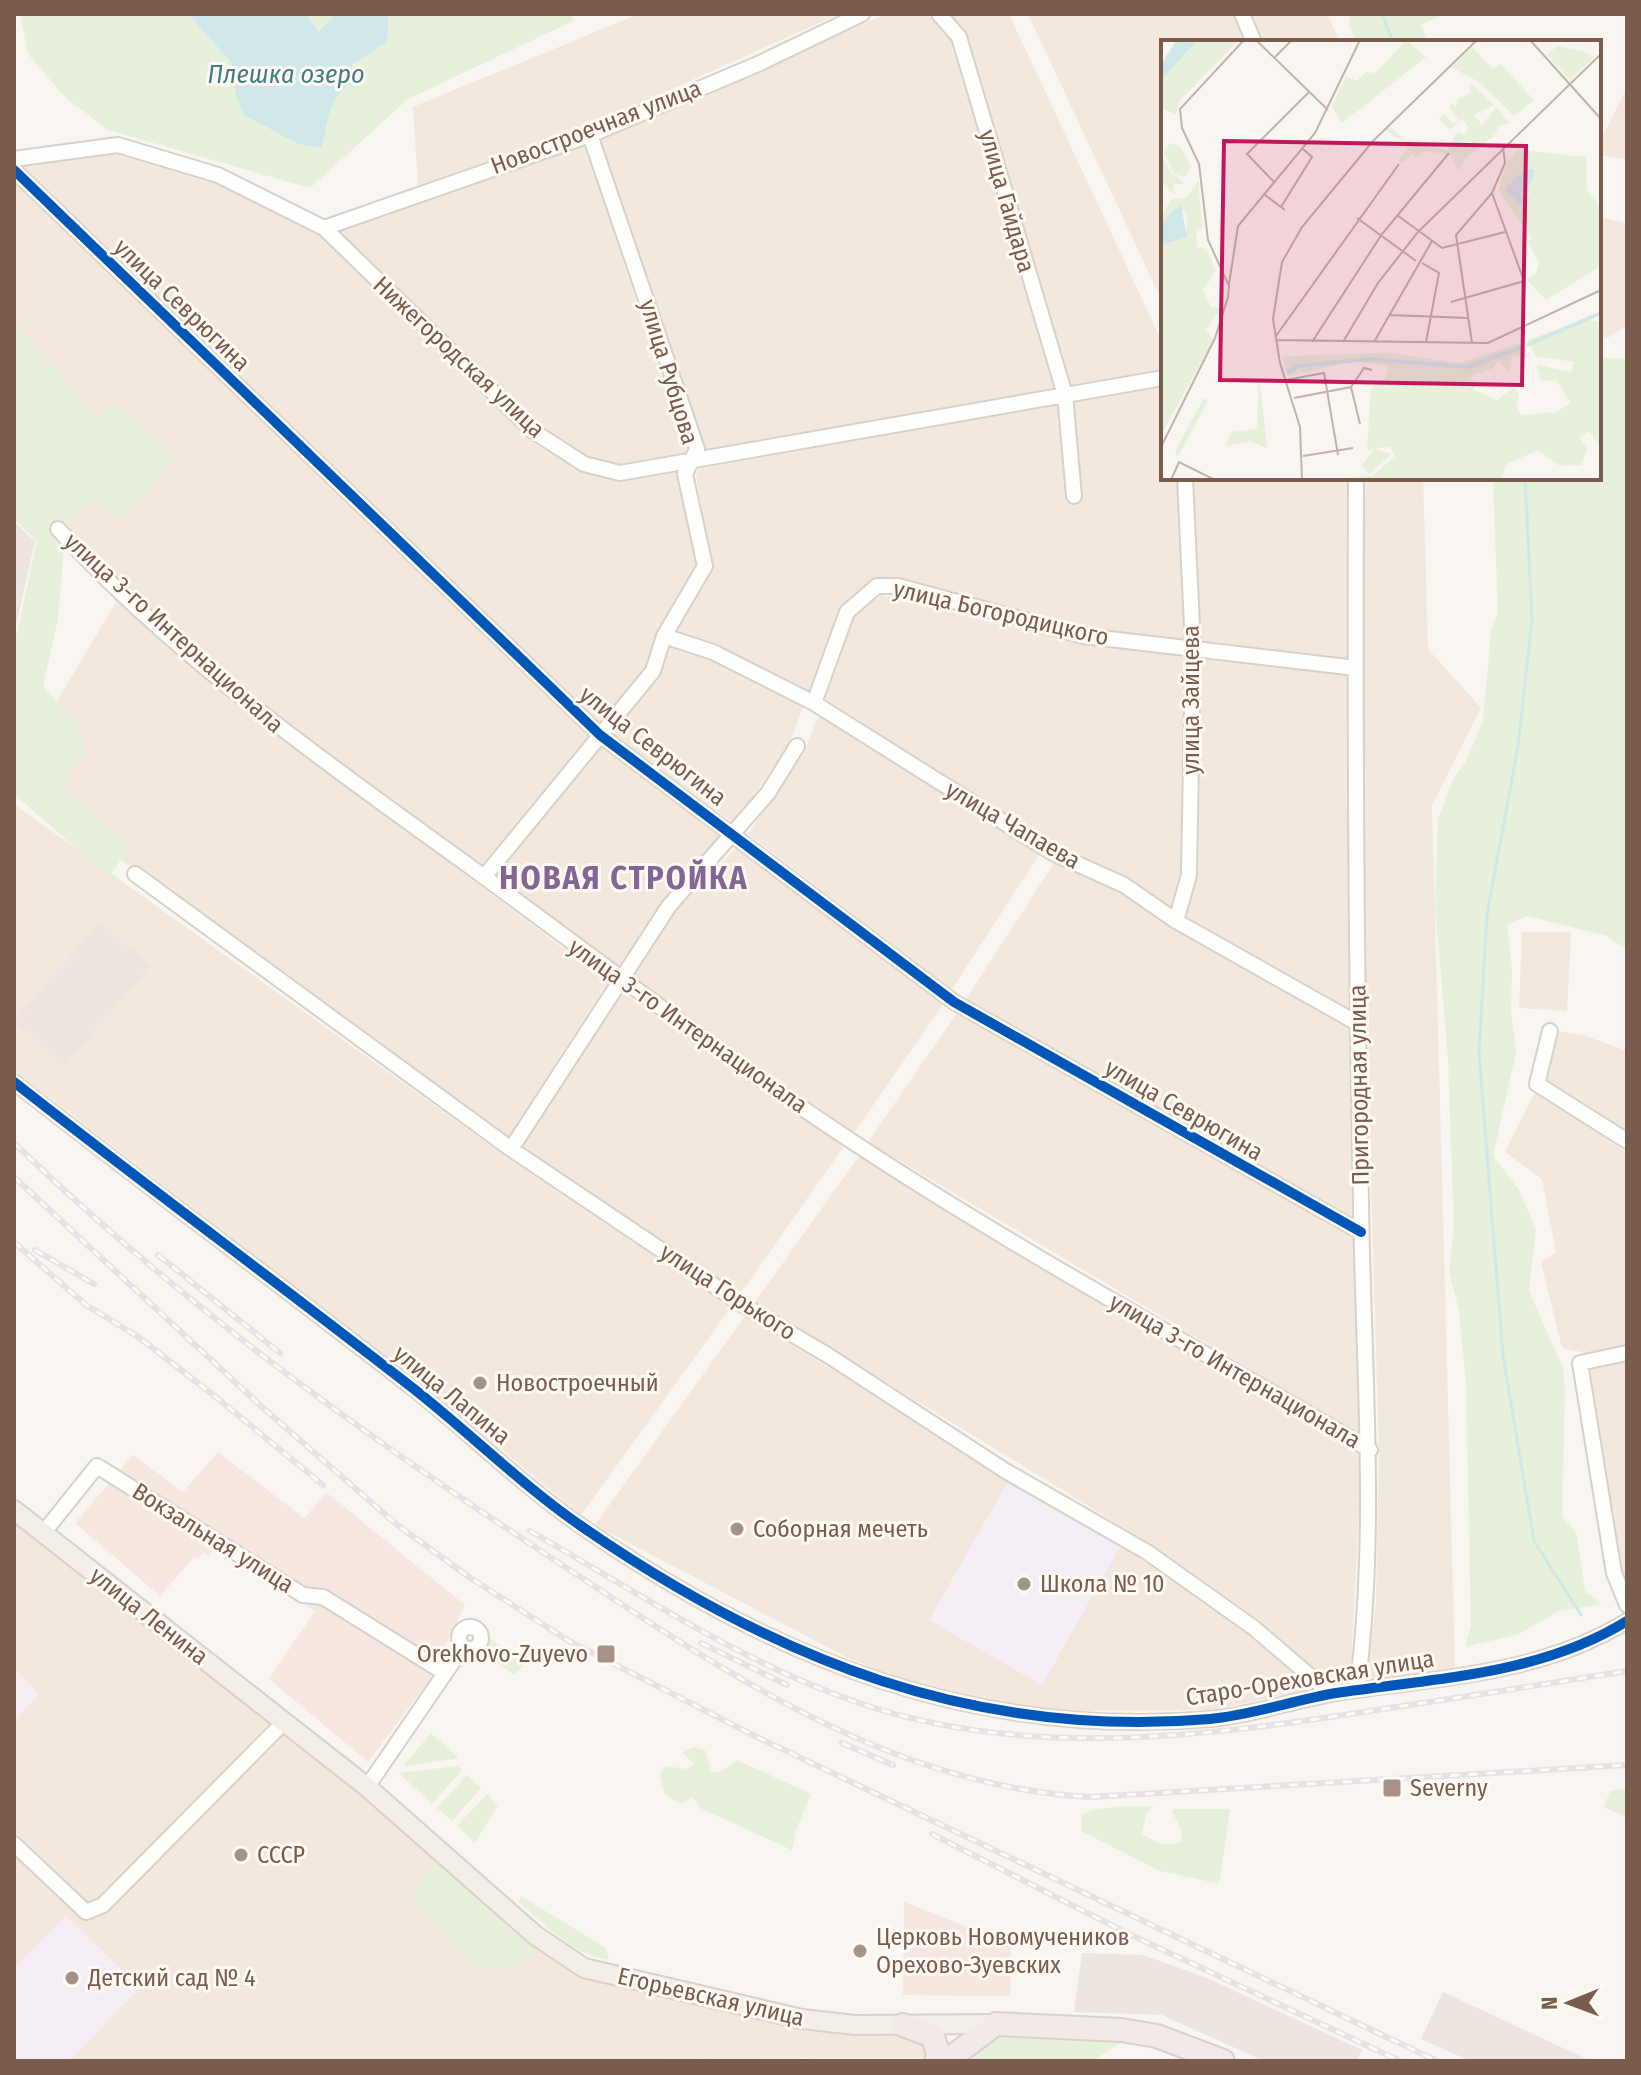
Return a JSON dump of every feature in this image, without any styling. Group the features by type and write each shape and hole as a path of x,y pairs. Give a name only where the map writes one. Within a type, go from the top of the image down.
{"highway":[{"path":"946,2061 996,2024"},
{"name":"Егорьевская улица","path":"996,2024 1121,2030 1157,2036 1223,2061"},
{"path":"903,2025 933,2036 938,2054 936,2061"}],"main road":[{"name":"улица Ленина","path":"14,1510 283,1723"},
{"name":"Егорьевская улица","path":"283,1723 367,1787 535,1935 584,1968 802,2019 855,2025 996,2024"}],"street":[{"name":"Новостроечная улица","path":"324,228 590,135 758,64 862,14"},
{"name":"улица Гайдара","path":"939,14 959,37 1065,395 1074,496"},
{"path":"1242,14 1253,40"},
{"name":"улица Рубцова","path":"484,877 653,671 664,636 705,566 685,474 697,449 590,135"},
{"name":"Нижегородская улица","path":"14,159 118,145 218,175 324,228 533,431 584,464 620,473 1161,378"},
{"name":"улица Севрюгина","path":"14,170 600,735 954,1002 1361,1232"},
{"name":"улица Зайцева","path":"1176,921 1189,875 1193,648 1185,480"},
{"name":"Пригородная улица","path":"1356,480 1357,1023 1370,1450 1367,1601 1357,1690"},
{"name":"улица 3-го Интернационала","path":"58,529 124,595 271,722 620,980 856,1144 1043,1260 1370,1450"},
{"name":"улица Богородицкого","path":"814,703 847,612 877,586 898,586 1084,636 1356,668"},
{"name":"улица Чапаева","path":"664,636 713,652 814,703 1051,852 1124,885 1176,921 1357,1023"},
{"path":"511,1149 669,906 768,793 797,746"},
{"name":"улица Горького","path":"135,874 511,1149 743,1305 829,1356 1004,1470 1147,1552 1254,1628 1331,1694"},
{"path":"1550,1031 1537,1084 1627,1141"},
{"name":"улица Лапина","path":"14,1082 417,1391 582,1527 680,1587 822,1662 896,1688"},
{"path":"1627,1353 1580,1363 1614,1573 1627,1605"},
{"name":"Вокзальная улица","path":"44,1532 97,1466 303,1595 323,1597 445,1673"},
{"name":"Старо-Ореховская улица","path":"896,1688 980,1708 1081,1720 1213,1718 1331,1694 1519,1666 1603,1636 1627,1621"},
{"path":"367,1787 463,1647"},
{"path":"14,1844 86,1912 103,1905 283,1723"}],"shaded area":[{"path":"639,14 839,14 587,127 418,185 413,107"},
{"path":"886,14 927,14 951,41 1054,389 706,450 600,140"},
{"path":"950,14 1009,14 1161,340 1161,370 1071,386 967,35"},
{"path":"1028,14 1233,14 1245,40 1161,40 1161,299"},
{"path":"1246,14 1327,14 1339,40 1259,40"},
{"path":"1627,92 1627,160 1601,155 1601,140"},
{"path":"585,146 687,454 620,464 587,456 538,425 339,232"},
{"path":"117,154 215,183 318,235 527,438 579,471 620,482 679,472 696,565 656,632 645,667 599,723 23,166"},
{"path":"14,181 588,736 482,865 278,723 130,597 51,516 14,352"},
{"path":"1601,217 1627,223 1627,325 1606,339 1601,333"},
{"path":"1161,387 1161,480 1177,480 1184,639 1086,628 900,578 876,578 840,608 809,691 717,644 676,631 713,568 696,475 699,469 1057,405 1066,496 1075,504 1082,495 1074,402"},
{"path":"1193,480 1348,480 1347,658 1201,641"},
{"path":"1362,480 1423,480 1428,649 1481,708 1432,805 1455,1667 1367,1680 1376,1602 1379,1450 1366,1023"},
{"path":"14,522 35,541 14,635"},
{"path":"880,595 1082,644 1185,656 1181,874 1171,907 1128,877 1055,845 824,699 854,617"},
{"path":"119,597 273,730 608,982 508,1137 14,783 14,774"},
{"path":"669,647 710,660 803,707 790,742 735,824 612,734 660,675"},
{"path":"1202,658 1347,675 1349,1008 1186,916 1198,875"},
{"path":"818,715 1039,855 952,989 748,834 805,751"},
{"path":"602,747 724,837 663,900 618,968 496,876"},
{"path":"14,804 505,1156 731,1307 581,1515 422,1384 14,1070"},
{"path":"737,847 943,1004 854,1133 631,978 676,911"},
{"path":"1054,863 1120,892 1172,928 1349,1028 1352,1218 966,999"},
{"path":"100,922 151,966 64,1066 14,1021"},
{"path":"1522,932 1571,932 1567,1011 1519,1008"},
{"path":"622,992 844,1146 741,1293 522,1147"},
{"path":"957,1013 1353,1237 1361,1435 868,1142"},
{"path":"1558,1031 1583,1035 1627,1051 1627,1133 1547,1080"},
{"path":"1536,1090 1627,1153 1627,1345 1587,1353 1562,1348 1541,1262 1556,1252 1542,1179 1505,1152"},
{"path":"859,1156 1362,1455 1350,1683 1334,1685 1260,1621 1152,1545 755,1302"},
{"path":"745,1316 1143,1559 1249,1635 1312,1689 1212,1710 1068,1711 981,1700 900,1679 850,1659 595,1525"},
{"path":"1627,1362 1627,1583 1622,1571 1589,1370"},
{"path":"218,1452 304,1518 327,1493 465,1605 429,1681 368,1762 269,1679 315,1611 215,1547 209,1556 204,1552 198,1559 194,1557 160,1596 75,1523 133,1455 183,1492"},
{"name":"Школа № 10","path":"1007,1483 1120,1547 1042,1685 929,1620"},
{"path":"14,1523 270,1723 99,1898 88,1902 14,1831"},
{"path":"14,1669 39,1694 14,1722"},
{"path":"284,1734 362,1793 580,1976 902,2033 926,2042 928,2058 14,2061 14,1854 82,1919 109,1911"},
{"path":"904,1902 1011,1944 1010,1996 903,1995"},
{"name":"Детский сад № 4","path":"66,1915 140,1988 69,2061 14,2061 14,1968"},
{"path":"1082,1953 1143,1955 1207,1978 1362,2050 1357,2061 1264,2061 1162,2015 1074,2012"},
{"path":"1443,1992 1591,2061 1470,2061 1421,2039"}],"green space":[{"path":"20,14 188,14 231,62 236,96 262,125 279,133 327,131 334,101 355,80 352,65 387,42 389,14 572,14 573,21 408,99 310,188 108,130 65,97 28,54"},
{"path":"306,14 335,14 319,33"},
{"path":"1351,14 1446,14 1421,24 1427,40 1355,40 1349,24"},
{"path":"14,321 97,420 115,402 176,457 120,522 95,498 66,525 58,619 43,686 79,726 86,753 61,788 130,846 109,877 14,794 14,646 37,541 14,519"},
{"path":"1601,357 1627,359 1627,950 1607,936 1527,916 1507,925 1516,1052 1493,1156 1519,1190 1536,1230 1529,1291 1563,1368 1565,1389 1562,1517 1576,1531 1585,1591 1602,1604 1559,1611 1519,1634 1465,1647 1471,1626 1466,1381 1459,1311 1449,1271 1454,1229 1448,1057 1435,906 1438,820 1453,779 1466,762 1483,720 1491,631 1498,612 1493,480 1601,480"},
{"path":"490,1639 524,1663 515,1675 481,1652"},
{"path":"431,1733 459,1758 403,1766"},
{"path":"693,1747 705,1750 711,1771 720,1772 737,1760 811,1794 796,1830 792,1850 700,1808 692,1797 681,1804 665,1795 660,1776 664,1766 687,1769 694,1763 682,1753"},
{"path":"457,1766 462,1770 432,1804 399,1773"},
{"path":"467,1775 481,1788 452,1821 437,1808"},
{"path":"1627,1788 1627,1818 1604,1807 1610,1791"},
{"path":"487,1794 498,1805 475,1843 457,1826"},
{"path":"1153,1806 1146,1814 1142,1834 1165,1844 1181,1842 1182,1837 1172,1809 1230,1809 1220,1879 1216,1883 1160,1871 1081,1831 1082,1815 1091,1810"},
{"path":"439,1861 534,1949 533,1957 502,1968 486,1968 472,1963 409,1893"},
{"path":"521,1896 606,1948 609,1960 583,1952 560,1938 519,1902"},
{"path":"1052,2033 1125,2040 1092,2061 960,2061 1004,2036"}],"water":[{"name":"Плешка озеро","path":"188,14 306,14 319,32 335,14 389,14 387,42 352,65 355,80 338,96 330,110 321,148 298,144 244,115 236,96 231,62"}],"waterway":[{"path":"1382,14 1392,40"},
{"path":"1525,480 1532,619 1518,747 1487,914 1479,1052 1503,1356 1534,1541 1581,1615"}],"railway":[{"path":"14,1143 75,1200 202,1308 403,1458 734,1675 801,1712 869,1744 940,1770 1014,1788 1090,1797 1627,1765"},
{"path":"14,1177 262,1407 396,1524 469,1577 569,1641 757,1737 1437,2061"},
{"path":"14,1242 86,1305 137,1336 323,1485"},
{"path":"35,1250 94,1284"},
{"path":"158,1255 280,1353"},
{"path":"530,1531 692,1626 819,1688 924,1721 987,1732 1115,1738 1243,1729 1627,1671"},
{"path":"701,1643 787,1685"},
{"path":"842,1743 893,1765"},
{"path":"932,1834 1127,1933 1400,2061"}],"cycle path":[{"path":"14,170 600,735 954,1002 1361,1232"},
{"path":"14,1082 414,1389 584,1528 656,1575 730,1616 804,1652 880,1680 959,1702 1040,1716 1123,1722 1210,1719 1336,1693 1449,1678 1523,1664 1594,1639 1627,1621"}],"place":[{"name":"Новостроечный","path":"480,1383"},
{"name":"Соборная мечеть","path":"737,1529"},
{"name":"Школа № 10","path":"1024,1584"},
{"name":"Orekhovo-Zuyevo","path":"606,1654"},
{"name":"Severny","path":"1392,1788"},
{"name":"СССР","path":"241,1855"},
{"name":"Церковь Новомучеников Орехово-Зуевских","path":"860,1951"},
{"name":"Детский сад № 4","path":"72,1978"}],"district":[{"name":"НОВАЯ СТРОЙКА","path":"624,878"}]}
